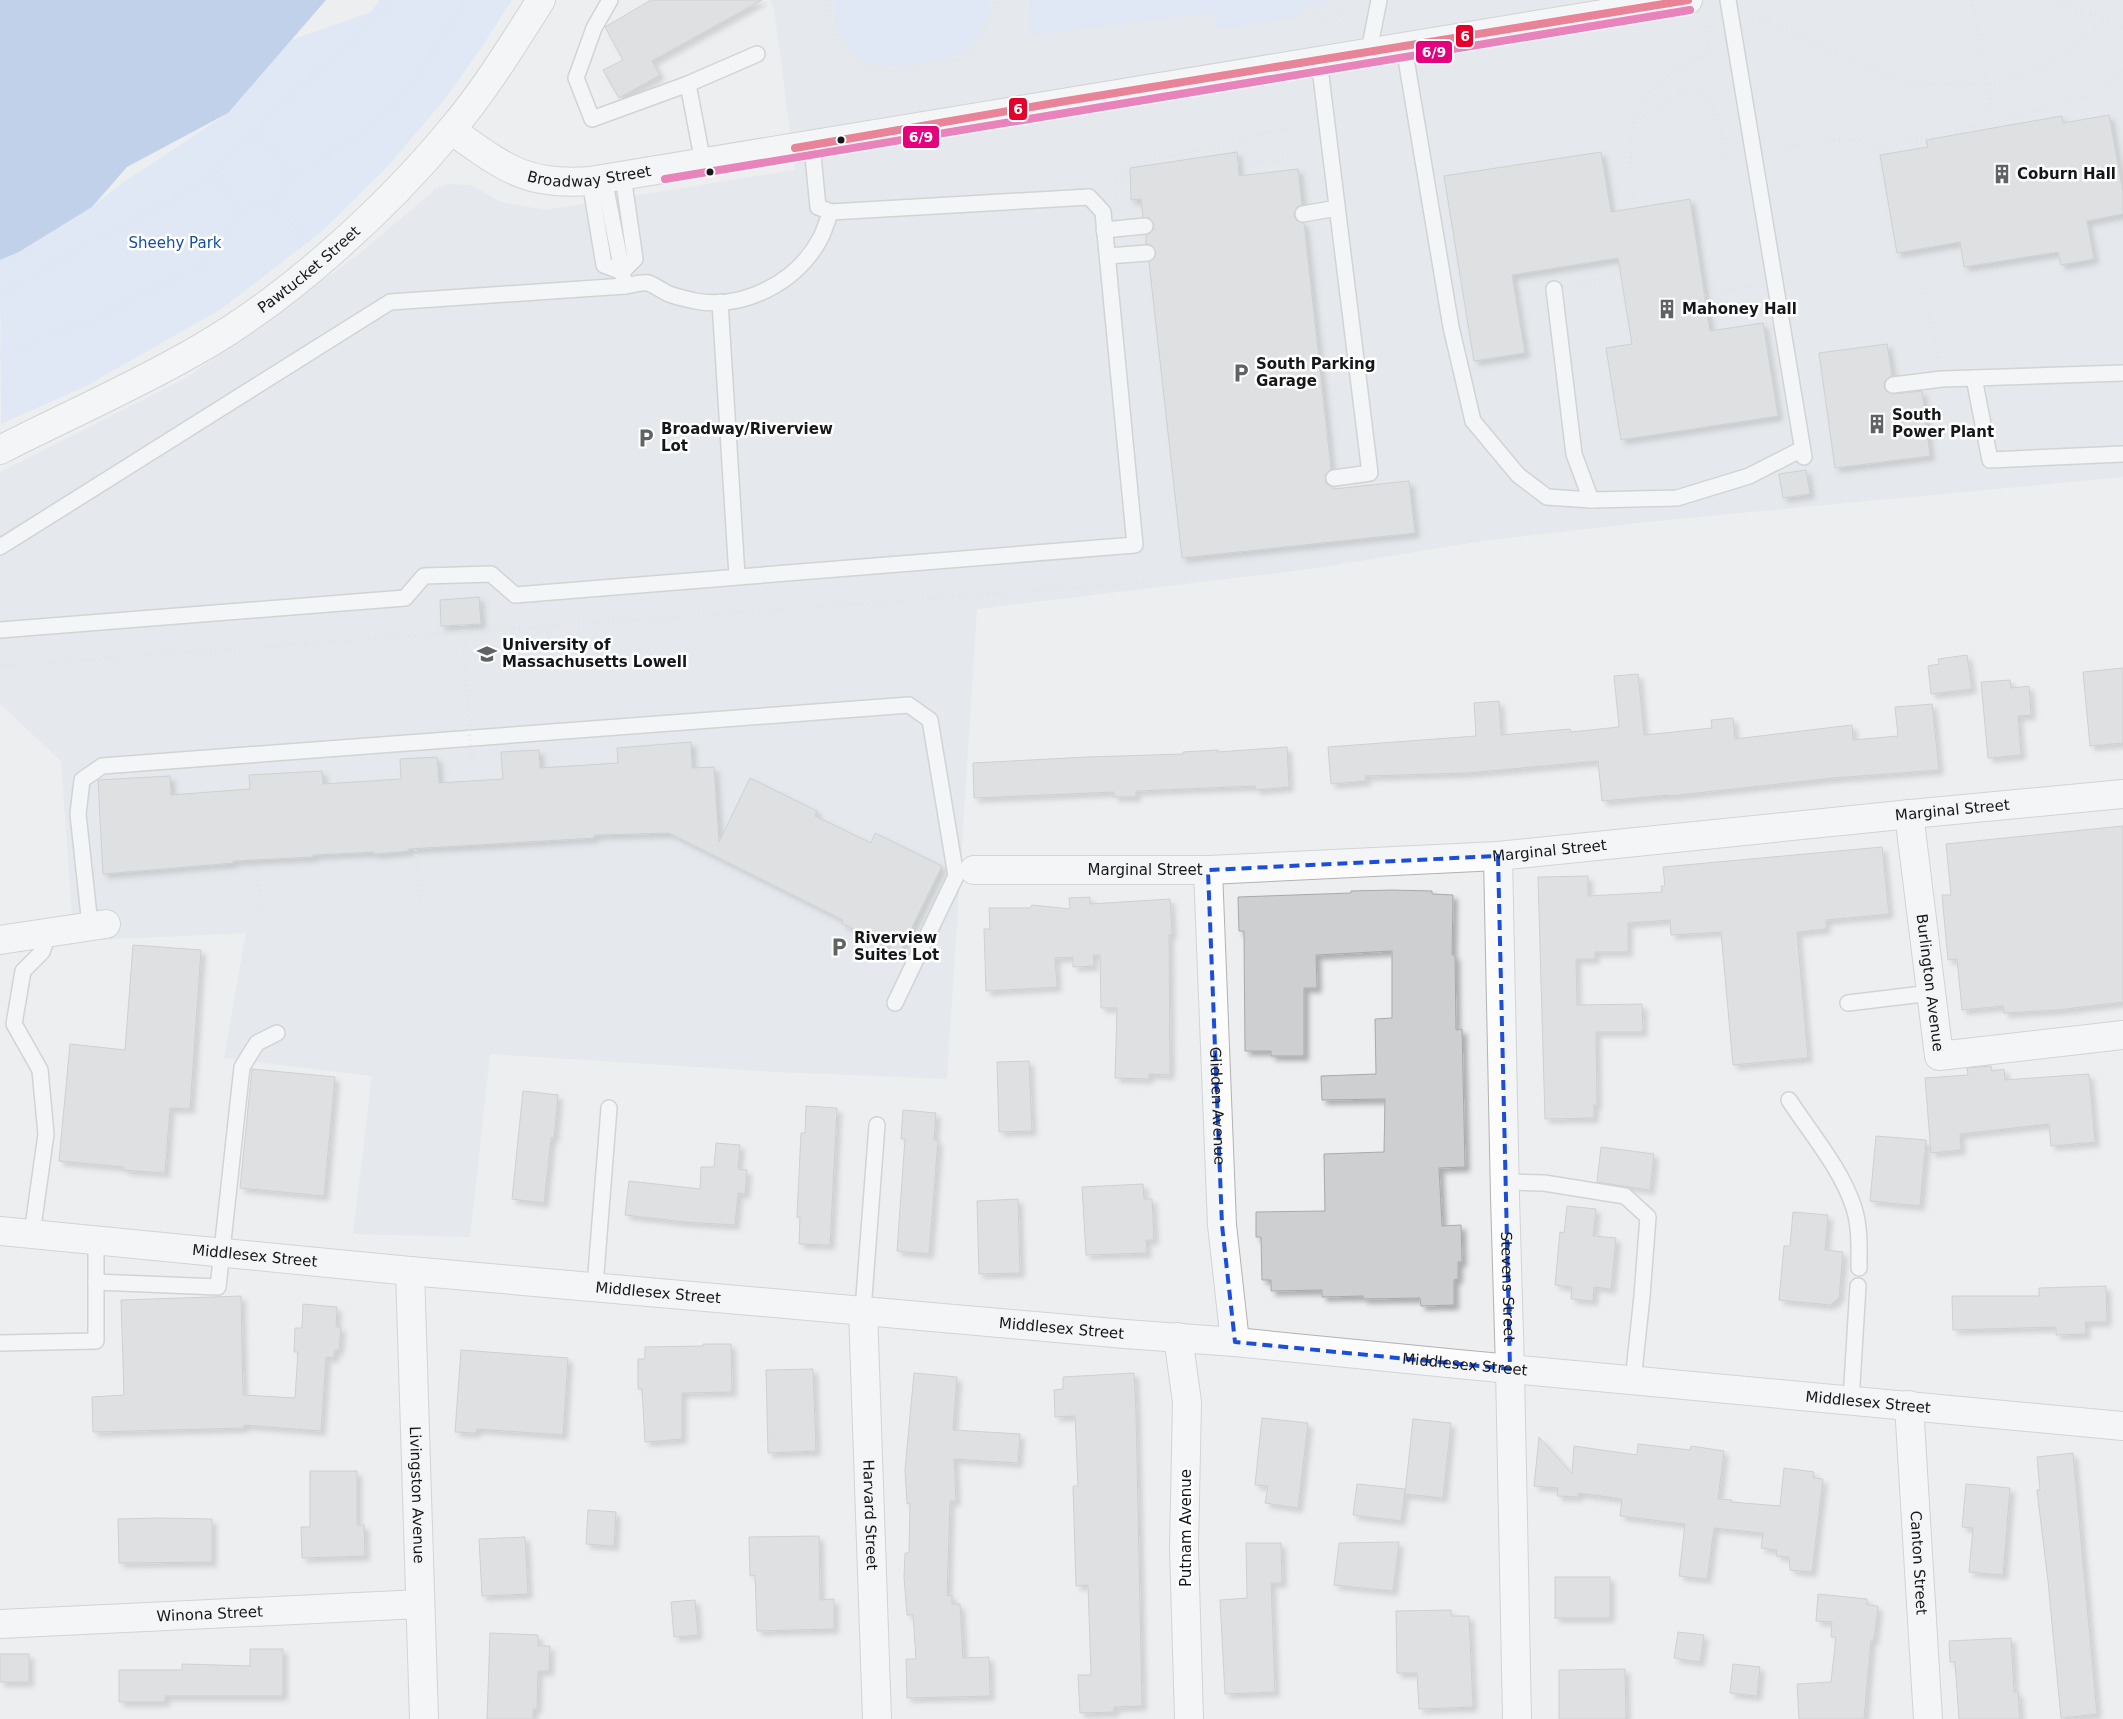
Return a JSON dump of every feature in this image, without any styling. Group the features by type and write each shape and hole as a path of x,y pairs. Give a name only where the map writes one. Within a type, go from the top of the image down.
{"street":[{"name":"Pawtucket Street","path":"0,450 126,389 200,349 253,314 322,259 407,179 451,130 541,0"},
{"name":"Broadway Street","path":"451,130 507,168 543,181 566,183 812,146 1369,51 1690,4"},
{"name":"Marginal Street","path":"974,870 1208,870 1498,856 2123,794"},
{"name":"Burlington Avenue","path":"1909,814 1939,1056 2123,1036"},
{"name":"Stevens Street","path":"1498,856 1517,1719"},
{"name":"Glidden Avenue","path":"1208,870 1222,1225 1235,1342"},
{"path":"0,940 98,924"},
{"name":"Middlesex Street","path":"0,1231 410,1271 1235,1342 2123,1426"},
{"name":"Livingston Avenue","path":"410,1271 424,1719"},
{"name":"Harvard Street","path":"863,1310 876,1719"},
{"name":"Putnam Avenue","path":"1178,1337 1188,1402 1184,1548 1189,1719"},
{"name":"Canton Street","path":"1909,1406 1928,1719"},
{"name":"Winona Street","path":"0,1624 420,1604"}],"lane":[{"path":"610,0 594,28 576,78 592,119 688,84 757,54"},
{"path":"1369,51 1379,0"},
{"path":"1404,47 1451,328 1473,421 1518,475 1547,497 1591,500 1677,498 1749,476 1803,453 1728,0"},
{"path":"1320,60 1370,473 1334,478"},
{"path":"688,84 703,162"},
{"path":"0,630 405,598 424,576 491,574 515,595 1135,545 1103,212 1089,197 831,212 818,207 812,146"},
{"path":"606,178 635,259 624,279"},
{"path":"606,178 604,264 624,279"},
{"path":"1303,214 1337,208"},
{"path":"0,547 390,302 624,279 648,283 668,294 687,298 720,302 743,298 768,289 784,280 798,268 820,238 831,212"},
{"path":"1104,230 1145,226"},
{"path":"1108,256 1147,253"},
{"path":"1554,289 1574,454 1591,500"},
{"path":"720,302 737,576"},
{"path":"1893,385 1942,379 2123,373"},
{"path":"1974,378 1990,460 2123,454"},
{"path":"98,924 78,814 82,780 102,766 909,705 930,720 956,876 895,1003"},
{"path":"32,1234 46,1134 40,1070 14,1024 23,971 42,952 49,932"},
{"path":"1848,1003 1931,993"},
{"path":"96,1282 218,1287 242,1067 257,1043 277,1033"},
{"path":"1788,1100 1842,1180 1854,1209 1860,1241 1859,1268"},
{"path":"595,1286 609,1108"},
{"path":"863,1310 877,1125"},
{"path":"1506,1182 1544,1183 1625,1196 1648,1217 1633,1381"},
{"path":"0,1342 96,1341 96,1240"},
{"path":"1850,1400 1858,1286"}],"path":[{"path":"0,296 30,276 211,178 232,150 251,138 283,101 357,38 394,0"},
{"path":"0,354 83,324 202,265 242,210 283,198 290,174 321,160 363,132 411,87 465,0"},
{"path":"829,0 830,20 838,43 858,63 888,72 965,58 991,20 995,0"},
{"path":"1972,0 1988,83 1994,128"},
{"path":"2052,0 2123,27"},
{"path":"1325,2 1344,19 1346,28"},
{"path":"1634,208 1631,162 1632,127 1640,104 1654,88 1697,57 1710,54 1690,4"},
{"path":"1316,13 1327,21 1329,31"},
{"path":"1754,16 1904,83 1959,85 1988,83 2035,71 2077,46 2105,19"},
{"path":"1632,127 1689,86 1711,99 1729,170 1754,158 1851,139 1880,148 1992,123 2091,96 2123,71"},
{"path":"1119,198 1115,176 1131,166 1292,127"},
{"path":"251,138 270,149 290,174"},
{"path":"1238,164 1302,158"},
{"path":"218,171 222,187 233,202 242,210"},
{"path":"1115,179 1130,178"},
{"path":"272,201 322,259"},
{"path":"1554,289 1621,275"},
{"path":"1923,278 1942,379"},
{"path":"1705,295 1774,281"},
{"path":"0,666 1144,583"},
{"path":"458,633 462,627 472,781"},
{"path":"416,850 419,901"},
{"path":"258,870 261,913"}],"highlighted area":[{"path":"1498,856 1510,1369 1235,1342 1222,1225 1208,870"}],"shaded area":[{"name":"University of Massachusetts Lowell","path":"770,0 2123,0 2123,477 1646,522 1482,541 1317,568 977,609 947,1079 778,1072 490,1054 470,1237 353,1234 372,1076 224,1058 246,933 74,941 61,761 0,704 0,472 186,378 358,255 435,188 449,184 472,185 500,202 545,210 795,170 774,8"}],"green space":[{"name":"Sheehy Park","path":"380,0 512,0 444,100 389,165 320,233 221,309 88,385 1,424 0,260 20,252 92,207 121,184 228,113 291,40 371,12"},
{"path":"833,0 991,0 987,19 979,36 957,55 930,62 883,65 869,62 857,56 847,47 840,35 835,19"},
{"path":"1029,0 1327,0 1320,10 1307,2 1299,17 1218,29 1214,12 1032,35"}],"water":[{"path":"0,0 326,0 228,113 127,167 92,207 19,252 0,260"}],"building":[{"path":"651,0 762,0 652,61 660,75 619,98 603,70 623,60 605,27"},
{"name":"Coburn Hall","path":"2109,115 2123,192 2123,214 2087,221 2094,259 2061,265 2058,252 1964,267 1960,242 1897,253 1880,155 1928,147 1926,140 1993,128 2062,116 2063,123"},
{"name":"South Parking Garage","path":"1237,152 1239,176 1298,169 1302,205 1297,207 1294,215 1296,220 1304,223 1331,469 1325,475 1326,483 1334,489 1409,481 1415,533 1182,558 1149,262 1155,257 1156,252 1151,245 1146,244 1146,235 1153,230 1154,225 1149,218 1143,217 1141,199 1131,200 1130,168"},
{"name":"Mahoney Hall","path":"1601,152 1611,212 1690,199 1710,331 1763,323 1778,416 1621,440 1606,348 1632,344 1618,258 1512,275 1525,353 1474,361 1444,176"},
{"name":"South Power Plant","path":"1887,344 1892,376 1885,381 1884,387 1886,391 1894,394 1922,391 1930,456 1835,468 1819,353"},
{"path":"1806,470 1810,494 1783,498 1779,474"},
{"path":"479,597 481,624 441,626 440,600"},
{"path":"1967,655 1972,689 1931,694 1928,666 1939,664 1938,659"},
{"path":"2123,668 2123,743 2090,746 2083,672"},
{"path":"1638,674 1644,735 1712,728 1711,720 1733,718 1735,739 1852,725 1853,740 1898,736 1895,707 1932,704 1939,770 1833,778 1669,796 1602,801 1598,761 1467,773 1365,776 1366,781 1331,784 1328,747 1476,736 1474,703 1499,701 1501,735 1570,729 1571,732 1619,727 1614,676"},
{"path":"2010,680 2011,688 2029,686 2031,715 2018,716 2021,755 1988,758 1981,682"},
{"path":"691,742 692,768 714,767 719,842 750,778 817,811 815,816 871,843 875,833 942,866 900,952 841,923 843,920 669,833 594,835 594,838 408,849 409,851 374,854 374,852 313,855 313,857 233,861 233,863 103,874 98,780 170,776 171,795 250,789 249,775 322,771 323,784 401,779 400,759 437,757 439,783 503,779 501,752 539,750 540,768 618,763 617,748"},
{"path":"1287,747 1289,787 1256,790 1255,786 1136,791 1136,797 1114,797 1114,792 974,798 973,763 1183,754 1183,752 1218,750 1218,752"},
{"path":"2123,826 2123,1002 2058,1010 2004,1013 2003,1006 1962,1010 1957,959 1948,960 1942,895 1951,895 1946,844"},
{"path":"1882,847 1889,914 1826,920 1826,929 1797,932 1808,1058 1733,1065 1721,932 1671,935 1670,920 1628,923 1628,952 1595,952 1595,959 1576,959 1577,1005 1642,1004 1643,1032 1596,1032 1597,1105 1594,1105 1594,1118 1545,1119 1538,877 1588,876 1588,896 1662,892 1661,886 1665,886 1663,867"},
{"path":"1392,890 1432,891 1432,894 1453,895 1452,955 1455,955 1456,1030 1462,1029 1465,1167 1439,1168 1442,1226 1461,1225 1462,1262 1458,1262 1458,1279 1454,1280 1454,1305 1421,1306 1420,1298 1363,1299 1363,1296 1322,1297 1322,1290 1271,1291 1271,1280 1262,1280 1261,1237 1256,1237 1256,1212 1325,1211 1324,1154 1384,1152 1385,1099 1322,1100 1321,1076 1376,1074 1375,1019 1392,1018 1392,951 1316,955 1317,988 1304,988 1304,1056 1271,1056 1271,1051 1245,1051 1244,931 1239,931 1238,897"},
{"path":"1090,897 1090,904 1170,899 1172,934 1169,935 1170,1075 1149,1074 1149,1079 1115,1078 1117,1008 1101,1008 1100,955 1093,955 1094,966 1073,967 1073,957 1055,958 1057,987 986,991 984,929 990,929 989,908 1030,908 1032,905 1070,909 1069,898"},
{"path":"133,945 201,950 190,1109 170,1108 165,1173 124,1170 124,1167 59,1161 70,1044 125,1050"},
{"path":"1029,1061 1032,1131 999,1132 997,1062"},
{"path":"1991,1066 1992,1071 2004,1069 2005,1080 2089,1074 2095,1142 2051,1146 2049,1124 1960,1134 1961,1150 1931,1153 1925,1078 1968,1075 1967,1068"},
{"path":"252,1069 335,1077 324,1196 240,1188"},
{"path":"523,1091 558,1095 554,1138 551,1138 544,1203 512,1199"},
{"path":"806,1106 837,1108 830,1245 799,1244 800,1217 797,1217 801,1133 805,1133"},
{"path":"903,1110 936,1113 934,1140 938,1140 929,1254 897,1251 905,1139 901,1139"},
{"path":"1876,1136 1926,1140 1920,1206 1870,1201"},
{"path":"716,1143 740,1145 738,1169 747,1170 745,1194 738,1193 735,1225 685,1222 625,1215 629,1181 700,1189 701,1167 714,1167"},
{"path":"1601,1147 1654,1154 1650,1190 1597,1182"},
{"path":"1143,1184 1144,1199 1152,1199 1154,1240 1146,1240 1147,1253 1086,1255 1082,1187"},
{"path":"1018,1199 1020,1273 979,1274 977,1201"},
{"path":"1567,1206 1596,1209 1593,1236 1616,1238 1611,1289 1594,1287 1593,1301 1571,1299 1572,1287 1555,1285 1560,1232 1564,1233"},
{"path":"1793,1212 1828,1215 1825,1250 1843,1252 1839,1298 1830,1305 1779,1300 1784,1246 1790,1246"},
{"path":"2106,1286 2107,1322 2085,1322 2086,1334 2056,1335 2056,1327 1953,1330 1952,1296 2039,1296 2039,1288"},
{"path":"241,1296 243,1395 295,1398 298,1352 294,1352 295,1328 302,1328 303,1304 337,1307 336,1327 341,1327 339,1350 335,1350 334,1358 326,1357 321,1431 244,1425 244,1428 93,1432 92,1397 124,1395 121,1300"},
{"path":"703,1344 731,1344 732,1392 682,1393 682,1439 645,1442 642,1389 638,1389 638,1359 645,1359 645,1347 703,1346"},
{"path":"461,1350 568,1358 563,1435 477,1429 476,1433 455,1432"},
{"path":"813,1369 816,1451 768,1453 766,1370"},
{"path":"914,1373 957,1377 953,1430 1020,1434 1018,1463 954,1459 956,1501 950,1501 947,1596 952,1595 952,1604 960,1604 963,1658 989,1657 990,1696 907,1698 906,1659 916,1659 913,1615 907,1615 904,1577 905,1553 909,1553 910,1503 907,1504 905,1470"},
{"path":"1134,1373 1142,1706 1114,1707 1114,1712 1080,1713 1078,1675 1091,1675 1088,1585 1076,1586 1073,1486 1078,1486 1075,1416 1055,1417 1054,1390 1063,1389 1063,1377"},
{"path":"1262,1418 1308,1423 1298,1508 1265,1503 1268,1486 1255,1485"},
{"path":"1413,1419 1451,1423 1443,1498 1405,1494"},
{"path":"1539,1437 1572,1474 1574,1446 1637,1455 1638,1444 1690,1450 1691,1446 1724,1451 1718,1499 1732,1500 1731,1502 1780,1506 1784,1468 1814,1472 1813,1478 1823,1479 1812,1572 1790,1570 1789,1557 1776,1556 1777,1550 1761,1548 1763,1533 1714,1528 1707,1579 1679,1576 1685,1524 1620,1516 1622,1499 1579,1493 1578,1497 1557,1496 1558,1488 1534,1486"},
{"path":"2073,1453 2097,1714 2061,1718 2037,1490 2040,1490 2037,1457"},
{"path":"310,1471 357,1471 357,1525 364,1525 365,1556 302,1558 301,1527 310,1527"},
{"path":"1357,1484 1405,1489 1401,1521 1353,1515"},
{"path":"1966,1484 2010,1488 2003,1575 1969,1572 1973,1528 1962,1527"},
{"path":"588,1510 616,1512 614,1546 586,1544"},
{"path":"118,1519 212,1519 212,1562 119,1563"},
{"path":"819,1536 820,1600 834,1599 834,1629 757,1631 755,1575 750,1576 749,1537"},
{"path":"525,1537 528,1594 482,1596 479,1539"},
{"path":"1399,1542 1393,1591 1334,1585 1339,1543"},
{"path":"1246,1543 1281,1543 1282,1583 1271,1583 1275,1692 1225,1694 1220,1600 1247,1598"},
{"path":"1555,1577 1610,1577 1610,1618 1555,1618"},
{"path":"1818,1594 1867,1599 1867,1605 1878,1606 1874,1640 1871,1640 1864,1719 1799,1719 1797,1684 1831,1682 1836,1637 1831,1637 1832,1622 1816,1621"},
{"path":"695,1600 698,1635 674,1637 671,1602"},
{"path":"1451,1610 1451,1616 1469,1616 1473,1707 1419,1709 1417,1673 1397,1673 1396,1611"},
{"path":"1678,1632 1704,1635 1700,1662 1674,1658"},
{"path":"490,1633 538,1635 538,1646 550,1646 549,1671 538,1671 537,1709 533,1709 533,1719 487,1719"},
{"path":"2011,1638 2014,1692 2018,1692 2020,1719 1959,1719 1955,1662 1950,1662 1949,1641"},
{"path":"250,1649 283,1649 283,1696 165,1696 165,1702 119,1702 119,1670 182,1670 182,1664 250,1666"},
{"path":"0,1654 29,1654 29,1682 0,1682"},
{"path":"1733,1664 1760,1667 1757,1696 1730,1693"},
{"path":"1625,1669 1626,1719 1559,1719 1559,1670"}],"transit line":[{"name":"6","path":"795,148 1060,102 1688,0"},
{"name":"6/9","path":"665,179 1690,10"}],"place":[{"name":"Coburn Hall","path":"2002,174"},
{"name":"Mahoney Hall","path":"1667,309"},
{"name":"South Parking Garage","path":"1241,373"},
{"name":"South Power Plant","path":"1877,424"},
{"name":"Broadway/Riverview Lot","path":"646,438"},
{"name":"University of Massachusetts Lowell","path":"487,654"},
{"name":"Riverview Suites Lot","path":"839,947"}]}
